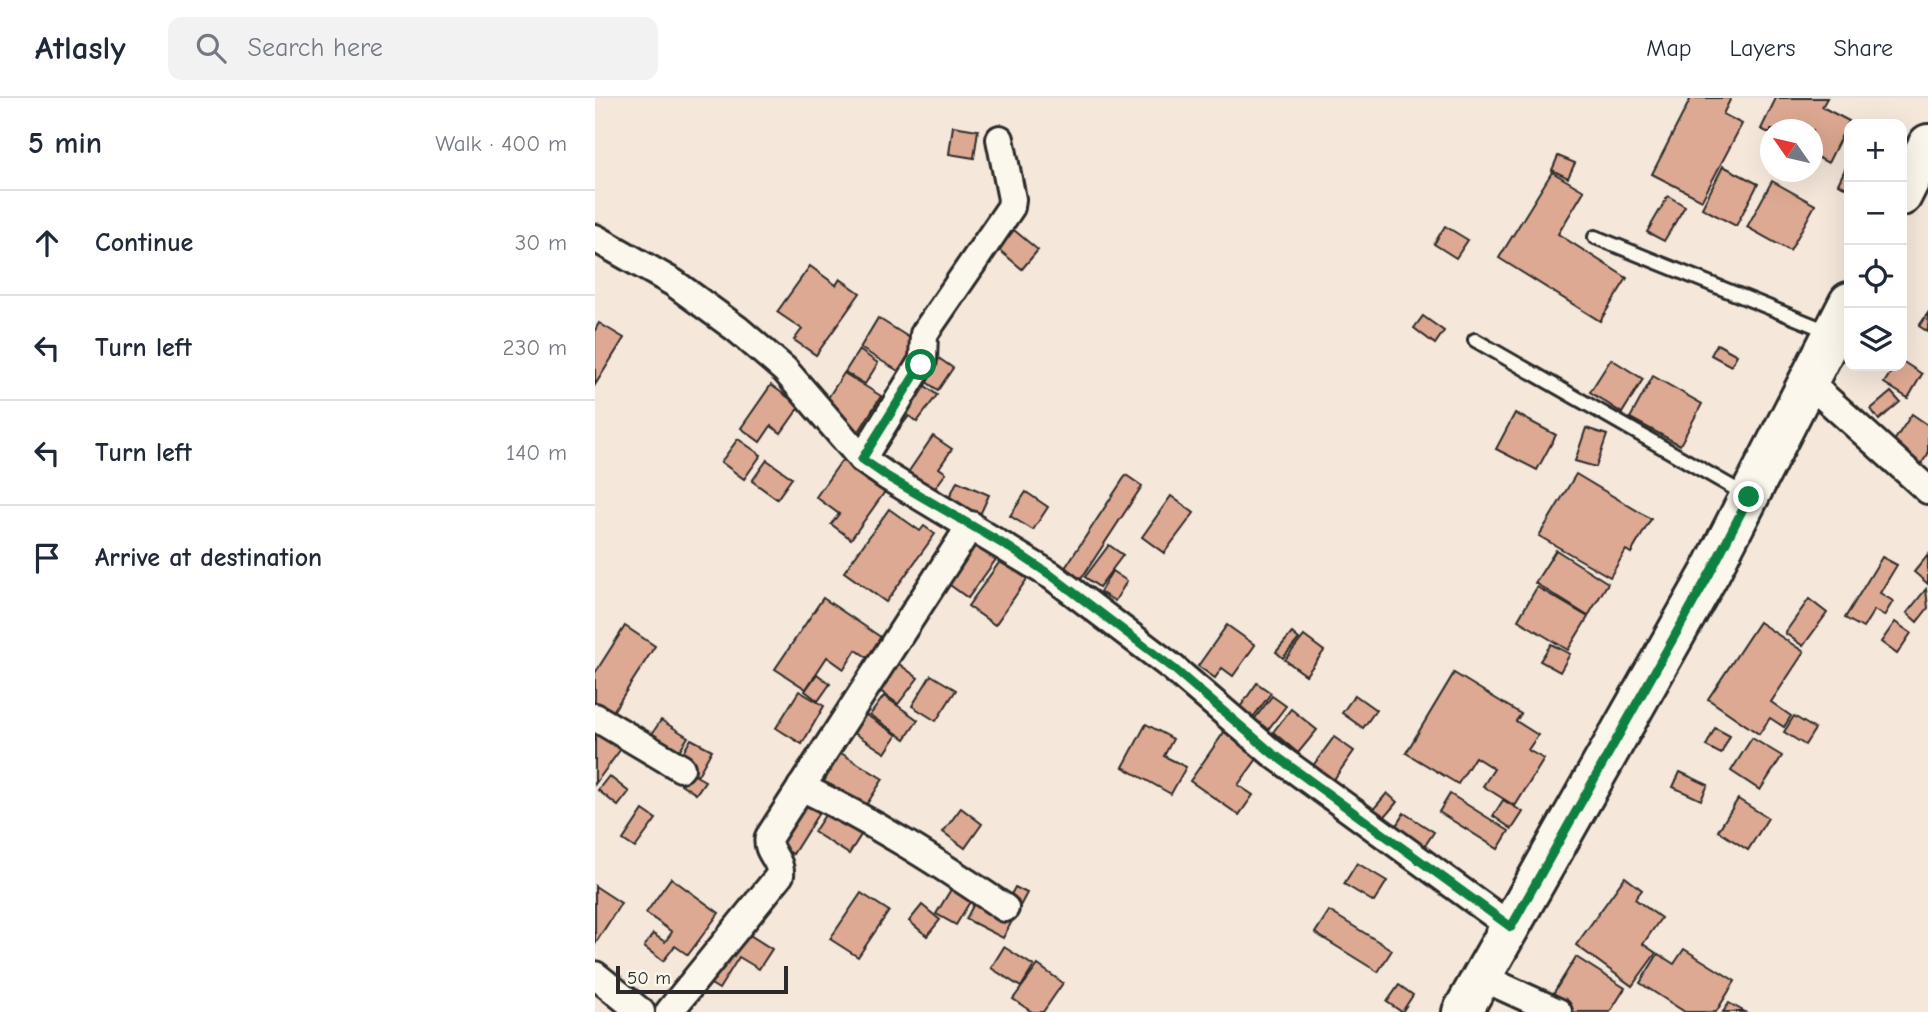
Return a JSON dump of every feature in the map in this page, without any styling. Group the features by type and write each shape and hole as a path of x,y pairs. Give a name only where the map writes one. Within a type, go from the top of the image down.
{"main road":[{"path":"1907,186 1928,144"},
{"path":"1462,1012 1710,573 1841,318"}],"street":[{"path":"862,459 923,360 924,334 1011,207 1012,199 1000,139"},
{"path":"595,239 674,283 737,330 785,370 862,459 1052,576 1110,618 1272,753 1511,927"},
{"path":"1809,383 1928,490"},
{"path":"669,1012 780,875 780,866 767,841 971,525"},
{"path":"595,717 681,768"},
{"path":"801,787 837,804 923,853 1005,908"},
{"path":"595,975 641,1012"},
{"path":"1481,978 1558,1012"}],"lane":[{"path":"1595,237 1841,318"},
{"path":"1475,340 1749,497"}],"building":[{"path":"1691,98 1731,98 1723,114 1742,124 1702,200 1652,174"},
{"path":"1776,98 1827,98 1822,107 1845,119 1844,131 1828,163 1823,160 1823,119 1766,119"},
{"path":"953,126 978,130 974,158 949,154"},
{"path":"1558,156 1575,163 1568,178 1552,170"},
{"path":"1723,166 1758,184 1736,226 1702,208"},
{"path":"1844,171 1844,187 1838,184"},
{"path":"1552,172 1584,191 1558,234 1627,278 1600,321 1499,258"},
{"path":"1771,182 1815,205 1790,251 1747,227"},
{"path":"1668,196 1685,206 1664,241 1647,232"},
{"path":"1445,226 1468,240 1456,258 1434,244"},
{"path":"1014,230 1038,250 1022,269 998,249"},
{"path":"810,266 836,285 840,279 860,293 816,355 794,340 802,329 777,312"},
{"path":"1928,313 1928,332 1919,326"},
{"path":"1423,316 1444,331 1435,344 1414,328"},
{"path":"878,318 918,343 900,372 860,348"},
{"path":"599,323 624,338 595,385 595,330"},
{"path":"1717,344 1737,355 1731,366 1711,355"},
{"path":"924,348 953,368 938,390 909,370"},
{"path":"859,350 878,363 865,384 845,372"},
{"path":"1611,359 1643,379 1622,413 1590,392"},
{"path":"1907,364 1922,374 1908,398 1884,383 1892,371 1907,371"},
{"path":"844,373 881,396 855,438 822,407"},
{"path":"911,375 937,395 917,422 909,416 887,445 870,431"},
{"path":"1653,376 1702,404 1680,445 1630,418"},
{"path":"771,385 800,406 781,433 771,426 760,442 741,428"},
{"path":"1891,392 1900,402 1879,420 1871,409"},
{"path":"1515,413 1556,435 1537,470 1496,449"},
{"path":"1912,414 1928,425 1928,454 1921,464 1892,444"},
{"path":"1586,428 1607,435 1596,467 1575,461"},
{"path":"933,436 952,449 939,468 946,473 933,491 907,474"},
{"path":"738,439 761,455 744,479 721,462"},
{"path":"847,453 889,486 851,539 831,524 839,514 816,497"},
{"path":"767,460 792,478 777,499 752,481"},
{"path":"1576,474 1651,519 1631,553 1626,550 1610,577 1539,536"},
{"path":"1126,475 1142,486 1079,582 1063,571"},
{"path":"957,481 989,495 979,517 947,503"},
{"path":"1026,492 1048,507 1033,530 1010,516"},
{"path":"1171,496 1194,513 1164,553 1142,537"},
{"path":"889,509 920,531 924,526 935,534 886,602 844,572"},
{"path":"971,540 997,558 968,598 943,580"},
{"path":"1109,545 1123,555 1099,587 1085,577"},
{"path":"1556,550 1608,583 1588,616 1535,583"},
{"path":"1928,555 1928,584 1914,572"},
{"path":"1882,557 1897,565 1880,593 1893,601 1884,616 1874,610 1863,628 1845,618"},
{"path":"1001,560 1027,579 995,625 968,606"},
{"path":"1112,571 1127,581 1115,601 1100,592"},
{"path":"1537,587 1588,617 1568,650 1518,620"},
{"path":"1926,589 1928,608 1917,622 1907,613"},
{"path":"823,598 885,640 871,660 856,650 844,669 827,657 806,689 775,669"},
{"path":"1809,599 1827,613 1803,646 1785,633"},
{"path":"1759,622 1804,652 1771,702 1791,716 1784,727 1770,718 1759,734 1708,699"},
{"path":"1895,622 1911,633 1897,654 1881,642"},
{"path":"1227,625 1255,645 1233,676 1222,668 1215,678 1198,666"},
{"path":"625,626 655,646 612,713 595,702 595,673"},
{"path":"1292,633 1299,639 1283,658 1276,652"},
{"path":"1304,636 1324,651 1306,675 1285,660"},
{"path":"1551,644 1570,654 1560,672 1540,661"},
{"path":"895,661 918,678 898,704 875,687"},
{"path":"1454,673 1521,714 1516,721 1538,735 1528,750 1544,759 1515,806 1483,786 1494,769 1475,757 1458,784 1406,753"},
{"path":"817,674 830,684 818,701 805,691"},
{"path":"931,675 956,690 936,721 912,706"},
{"path":"1257,683 1271,693 1251,720 1238,710"},
{"path":"799,691 824,706 802,744 776,728"},
{"path":"1355,695 1376,710 1363,728 1342,713"},
{"path":"884,696 918,720 905,739 870,715"},
{"path":"1272,696 1286,706 1266,732 1253,721"},
{"path":"1291,709 1317,730 1298,753 1273,732"},
{"path":"860,711 897,735 885,753 848,729"},
{"path":"1794,716 1815,729 1805,745 1784,732"},
{"path":"595,719 626,742 595,784"},
{"path":"661,720 688,737 675,757 648,740"},
{"path":"1146,724 1173,739 1164,756 1186,767 1171,794 1123,767"},
{"path":"1227,728 1262,752 1238,785 1253,795 1239,815 1190,781"},
{"path":"1715,728 1730,736 1721,754 1706,746"},
{"path":"1334,737 1354,751 1332,782 1312,767"},
{"path":"1752,738 1782,756 1760,790 1731,771"},
{"path":"691,739 712,750 698,775 677,763"},
{"path":"841,753 883,779 861,813 820,788"},
{"path":"689,772 705,781 696,794 681,784"},
{"path":"1680,772 1708,785 1701,800 1673,787"},
{"path":"609,776 629,792 618,806 598,790"},
{"path":"1387,793 1397,802 1382,820 1372,811"},
{"path":"1450,794 1509,831 1498,849 1439,812"},
{"path":"795,795 827,800 793,854 769,839"},
{"path":"1738,799 1768,818 1748,850 1718,831"},
{"path":"1503,800 1523,812 1512,829 1493,816"},
{"path":"834,801 869,822 849,854 814,832"},
{"path":"961,808 982,824 965,848 943,832"},
{"path":"643,810 656,819 635,848 623,840"},
{"path":"1404,813 1434,832 1418,856 1389,837"},
{"path":"1357,863 1387,881 1374,902 1344,884"},
{"path":"1625,877 1642,890 1635,899 1661,918 1643,944 1656,953 1632,986 1576,945"},
{"path":"671,878 719,913 688,955 675,946 663,961 644,947 653,934 665,942 672,932 646,913"},
{"path":"958,878 977,890 956,925 936,914"},
{"path":"595,886 621,903 595,944"},
{"path":"1015,887 1027,893 1003,938 966,919 979,894 1004,908"},
{"path":"861,893 889,911 858,957 830,939"},
{"path":"922,905 940,920 927,936 909,921"},
{"path":"1329,911 1392,950 1378,972 1315,933"},
{"path":"729,922 772,949 759,969 739,957 719,989 696,975"},
{"path":"1004,947 1034,966 1021,987 991,968"},
{"path":"1684,949 1735,981 1716,1012 1685,1012 1640,983 1658,954 1674,964"},
{"path":"1576,957 1625,988 1610,1012 1565,1012 1548,1002"},
{"path":"1038,965 1063,983 1043,1012 1032,1012 1013,999"},
{"path":"1399,985 1413,995 1402,1012 1387,1002"},
{"path":"1729,1003 1745,1012 1723,1012"}],"route":[{"path":"921,365 862,459 1052,576 1173,668 1272,753 1511,927 1710,573 1749,497"}]}
